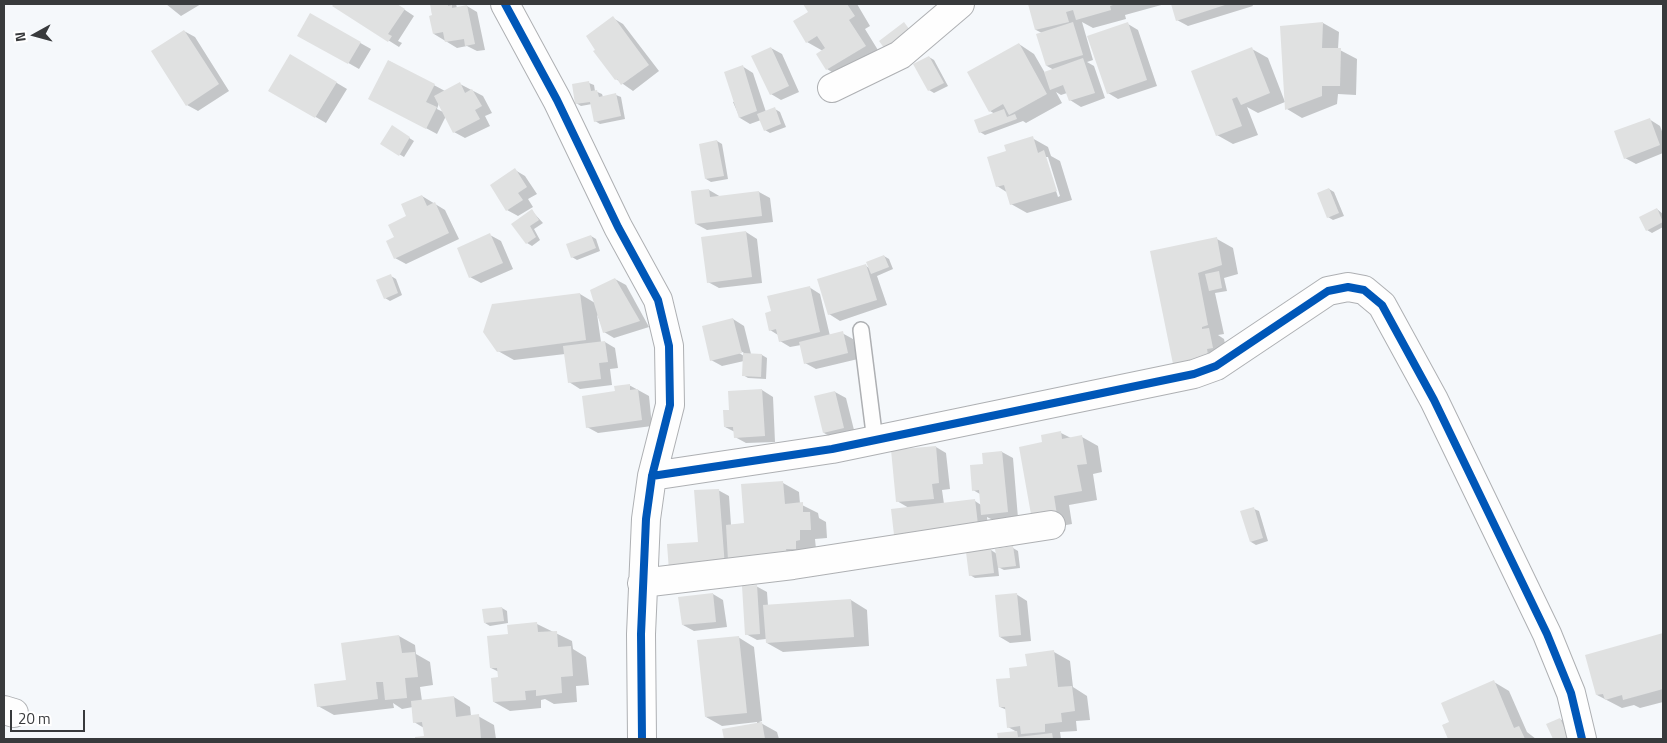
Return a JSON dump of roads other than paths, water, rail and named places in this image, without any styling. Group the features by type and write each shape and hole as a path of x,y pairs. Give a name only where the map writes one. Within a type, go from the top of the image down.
{"street":[{"path":"505,4 557,100 618,226 658,300 669,346 670,405 652,476 646,519 642,583 642,739"},
{"path":"832,88 900,55 960,4"},
{"path":"652,476 874,440 1194,374 1216,366 1328,291 1348,287 1364,290 1382,305 1443,418 1547,634 1571,693 1582,739"},
{"path":"642,583 793,565 1051,525"}],"lane":[{"path":"861,330 874,440"}]}
